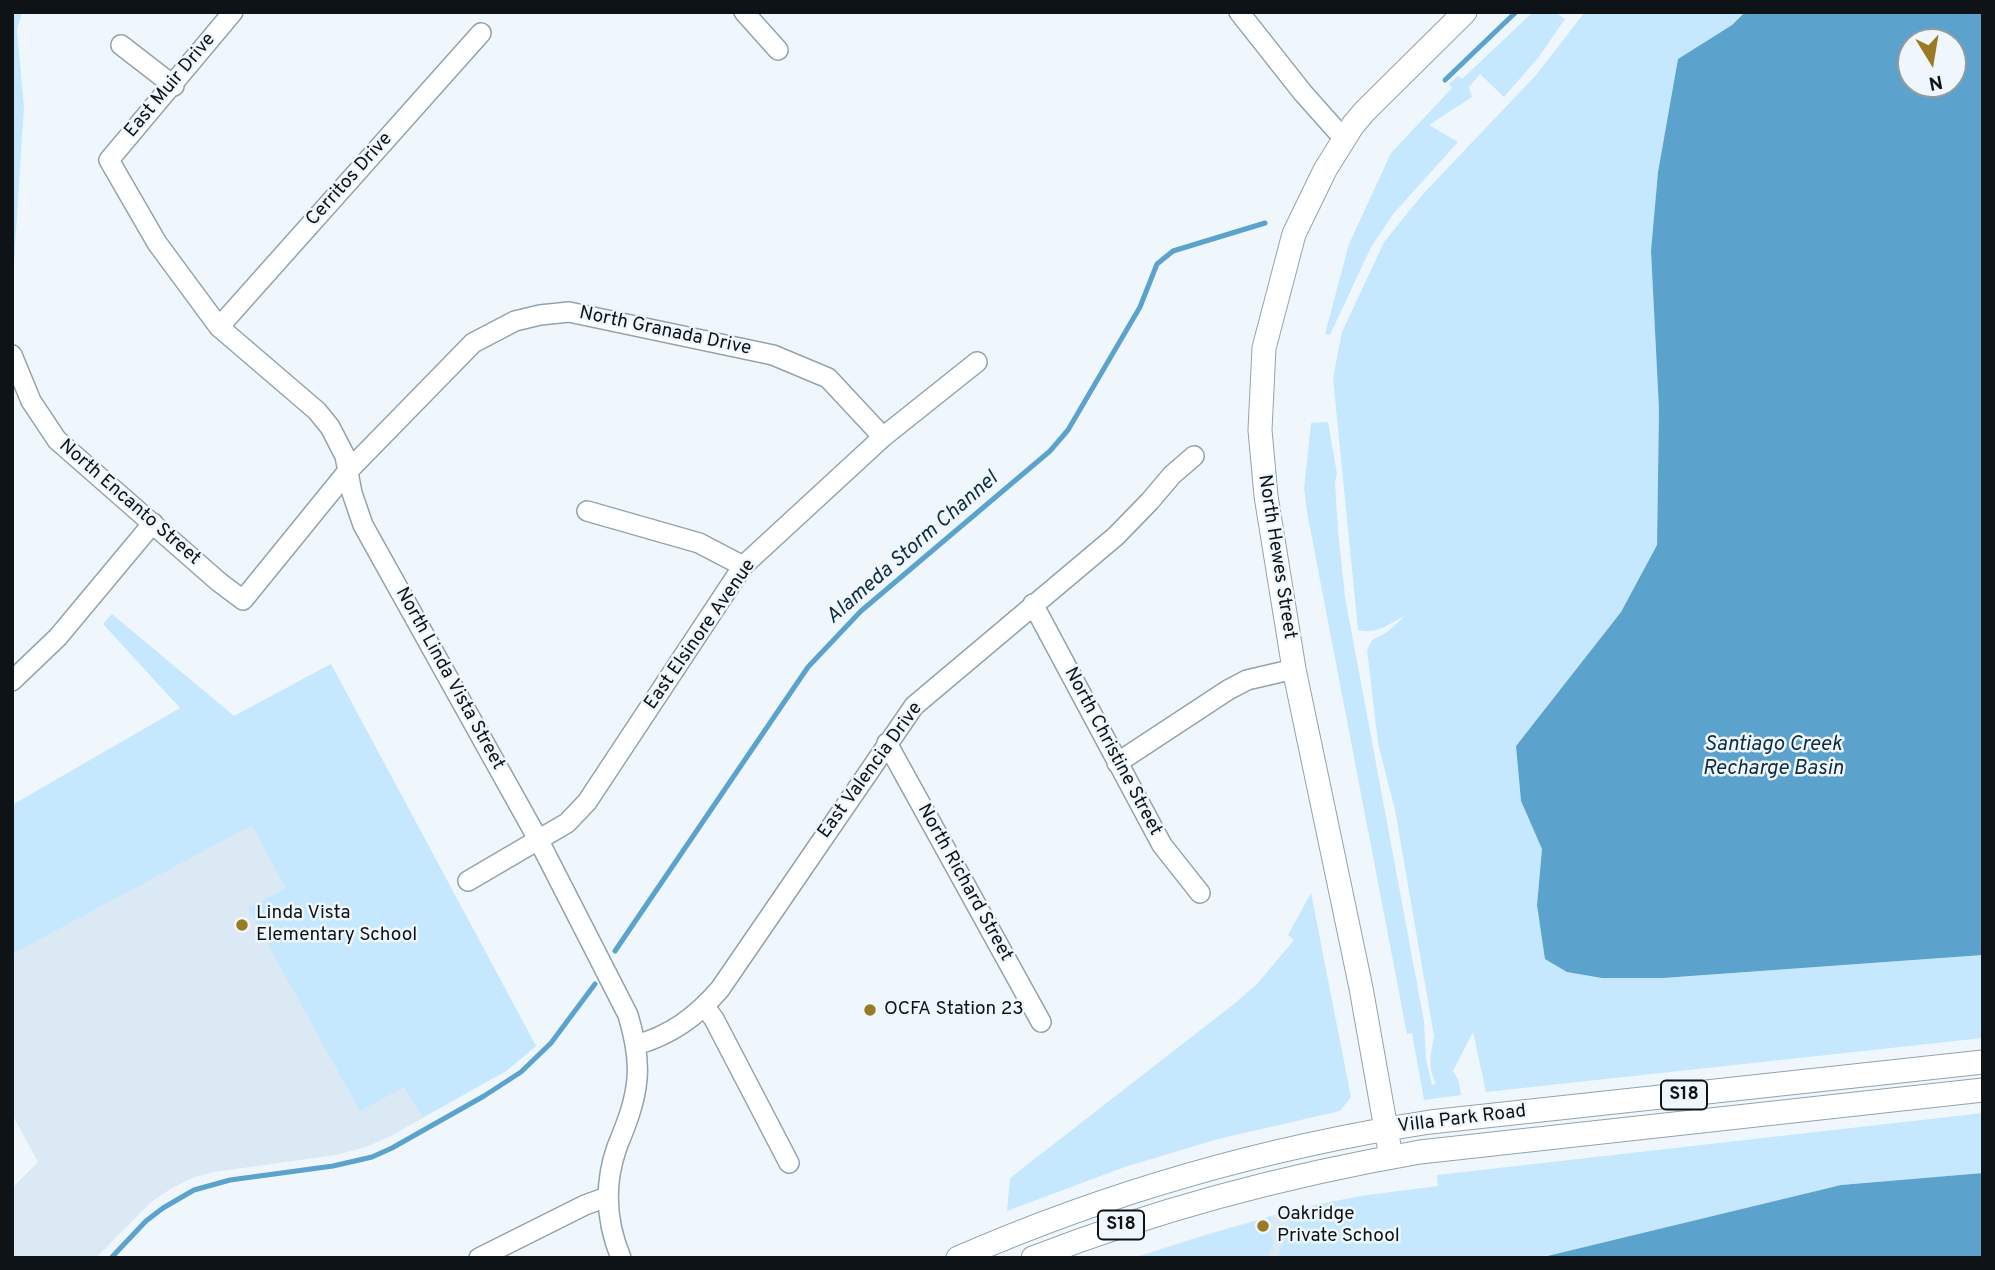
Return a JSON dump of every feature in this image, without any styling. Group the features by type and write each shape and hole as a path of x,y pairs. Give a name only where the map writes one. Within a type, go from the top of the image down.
{"main road":[{"name":"North Hewes Street","path":"1391,1157 1361,988 1294,670 1262,468 1260,430 1264,348 1294,234 1325,170 1366,111 1465,12"},
{"name":"Villa Park Road","path":"958,1258 1049,1221 1146,1187 1273,1153 1386,1129 1983,1062"},
{"name":"Villa Park Road","path":"1033,1258 1096,1234 1212,1198 1284,1179 1391,1157 1983,1090"}],"street":[{"name":"East Muir Drive","path":"109,160 174,86 233,12"},
{"path":"744,12 778,50"},
{"path":"1239,12 1303,93 1344,139"},
{"name":"Cerritos Drive","path":"219,327 481,33"},
{"path":"121,44 174,86"},
{"name":"North Linda Vista Street","path":"109,160 157,243 219,327 317,411 340,443 363,526 539,841 628,1015 636,1045 637,1079 634,1101 616,1150 607,1197 610,1226 621,1258"},
{"name":"North Granada Drive","path":"243,600 347,472 473,344 515,321 569,312 773,355 828,378 883,437"},
{"name":"North Encanto Street","path":"12,355 30,401 57,440 243,600"},
{"name":"East Elsinore Avenue","path":"468,881 539,841 567,822 587,802 744,566 883,437 977,362"},
{"name":"East Valencia Drive","path":"636,1045 688,1022 720,989 914,706 1116,536 1172,475 1194,456"},
{"path":"587,511 699,543 744,566"},
{"path":"12,681 58,637 153,523"},
{"name":"North Christine Street","path":"1033,604 1162,845 1200,893"},
{"path":"1117,763 1247,680 1294,670"},
{"name":"North Richard Street","path":"887,743 1041,1022"},
{"path":"705,1007 714,1019 789,1163"},
{"path":"479,1258 585,1205 607,1197"}],"shaded area":[{"path":"12,12 22,12 17,30 24,107 13,278"},
{"path":"1533,12 1555,12 1565,19 1538,58 1504,97 1480,74 1469,87 1472,97 1429,125 1458,142 1394,213 1371,247 1330,335 1325,334 1349,244 1391,153 1452,88 1449,84 1458,76 1462,79"},
{"path":"1585,12 1745,12 1732,25 1678,59 1658,172 1651,251 1659,410 1657,545 1621,612 1516,746 1521,801 1542,849 1537,905 1663,978 1983,955 1983,1038 1486,1092 1473,1032 1453,1071 1458,1079 1461,1095 1424,1100 1412,1033 1407,1034 1307,512 1304,489 1311,423 1328,422 1337,474 1335,482 1338,530 1345,597 1424,1021 1426,1060 1432,1085 1436,1083 1431,1066 1434,1036 1395,810 1378,743 1367,650 1372,640 1387,632 1405,616 1377,630 1358,630 1333,378 1342,332 1384,242 1423,194 1536,75"},
{"path":"112,614 234,716 331,664 536,1046 506,1071 423,1117 404,1087 360,1111 248,908 286,888 252,825 12,954 12,805 180,708 103,624"},
{"name":"Linda Vista Elementary School","path":"331,664 536,1046 506,1071 391,1136 366,1147 336,1155 214,1172 172,1188 151,1202 96,1258 16,1258 12,1251 12,1188 38,1162 12,1114 12,805 202,734"},
{"path":"1311,893 1351,1097 1340,1111 1218,1139 1125,1167 1007,1211 1010,1178 1257,984 1294,940 1288,935"},
{"path":"1983,1113 1983,1173 1841,1185 1539,1258 1277,1258 1296,1209 1360,1196 1438,1186 1437,1175"},
{"name":"Oakridge Private School","path":"1296,1209 1277,1258 1133,1258 1204,1235"},
{"name":"Oakridge Private School","path":"1271,1216 1271,1236 1274,1240 1267,1258 1133,1258"}],"water":[{"name":"Santiago Creek Recharge Basin","path":"1745,12 1983,12 1983,955 1663,978 1602,978 1567,972 1545,959 1537,905 1542,849 1521,801 1516,746 1621,612 1657,545 1659,410 1651,251 1658,172 1678,59 1732,25"},
{"path":"1983,1173 1983,1258 1539,1258 1841,1185"}],"waterway":[{"name":"Alameda Storm Channel","path":"1445,80 1516,12"},
{"name":"Alameda Storm Channel","path":"615,951 808,667 861,611 1050,451 1068,430 1140,307 1157,264 1173,251 1265,223"},
{"name":"Alameda Storm Channel","path":"111,1258 146,1221 194,1190 230,1180 333,1166 372,1157 484,1096 521,1072 551,1043 595,984"}],"place":[{"name":"Linda Vista Elementary School","path":"242,925"},
{"name":"OCFA Station 23","path":"870,1010"},
{"name":"Oakridge Private School","path":"1263,1226"}]}
